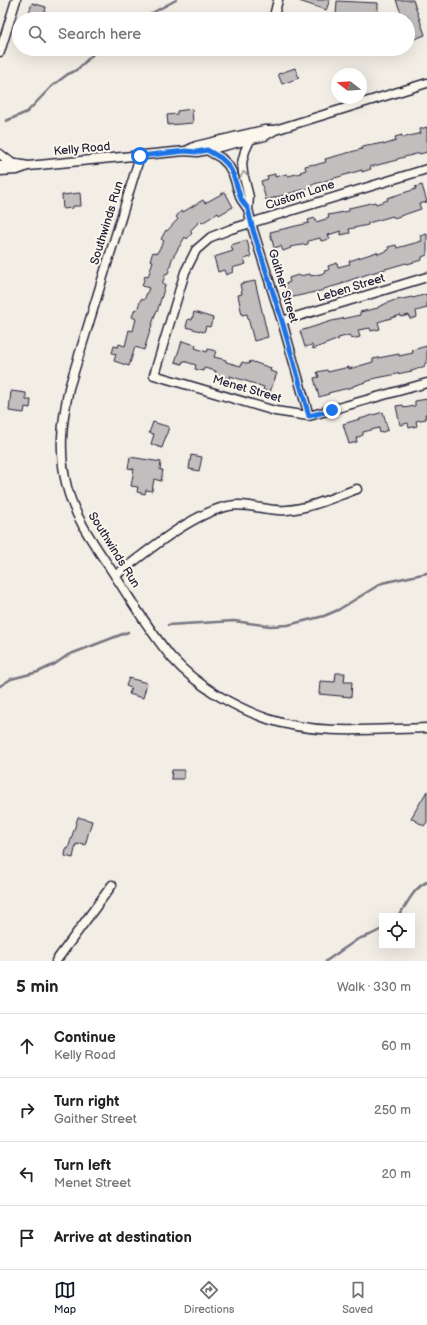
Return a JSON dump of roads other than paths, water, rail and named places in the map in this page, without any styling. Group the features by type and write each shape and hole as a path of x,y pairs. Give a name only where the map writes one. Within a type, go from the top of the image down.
{"street":[{"path":"12,12 16,0"},
{"path":"275,12 278,0"},
{"path":"0,52 12,13"},
{"name":"Kelly Road","path":"0,165 13,164 28,166 185,151 197,152 265,136 275,130 427,83"},
{"name":"Kelly Road","path":"185,151 196,146 264,130 275,130"},
{"name":"Gaither Street","path":"250,140 242,163 249,197 248,209 309,416"},
{"name":"Gaither Street","path":"207,150 221,158 228,165 233,174 241,199 248,209"},
{"path":"0,154 13,164"},
{"name":"Southwinds Run","path":"140,156 69,388 63,417 61,445 67,488 83,527 155,636 173,659 191,676 230,703 263,717 296,727 326,730 427,728"},
{"name":"Kelly Road","path":"0,171 18,170 28,166"},
{"name":"Custom Lane","path":"154,375 185,272 196,250 211,237 231,229 427,169"},
{"name":"Leben Street","path":"282,321 427,277"},
{"name":"Menet Street","path":"154,375 275,411 309,416 427,383"},
{"path":"115,576 172,534 197,518 215,509 230,505 270,510 287,510 309,506 357,489"},
{"path":"56,961 112,885"}],"waterway":[{"path":"154,12 176,0"},
{"path":"6,121 27,112 52,86 79,68 91,56"},
{"path":"168,625 234,621 270,626 288,625 324,616 338,610 382,583 427,573"},
{"path":"0,686 11,679 38,672 55,664 68,655 128,632"},
{"path":"400,913 414,893 427,882"},
{"path":"326,961 358,939 379,930"}]}
